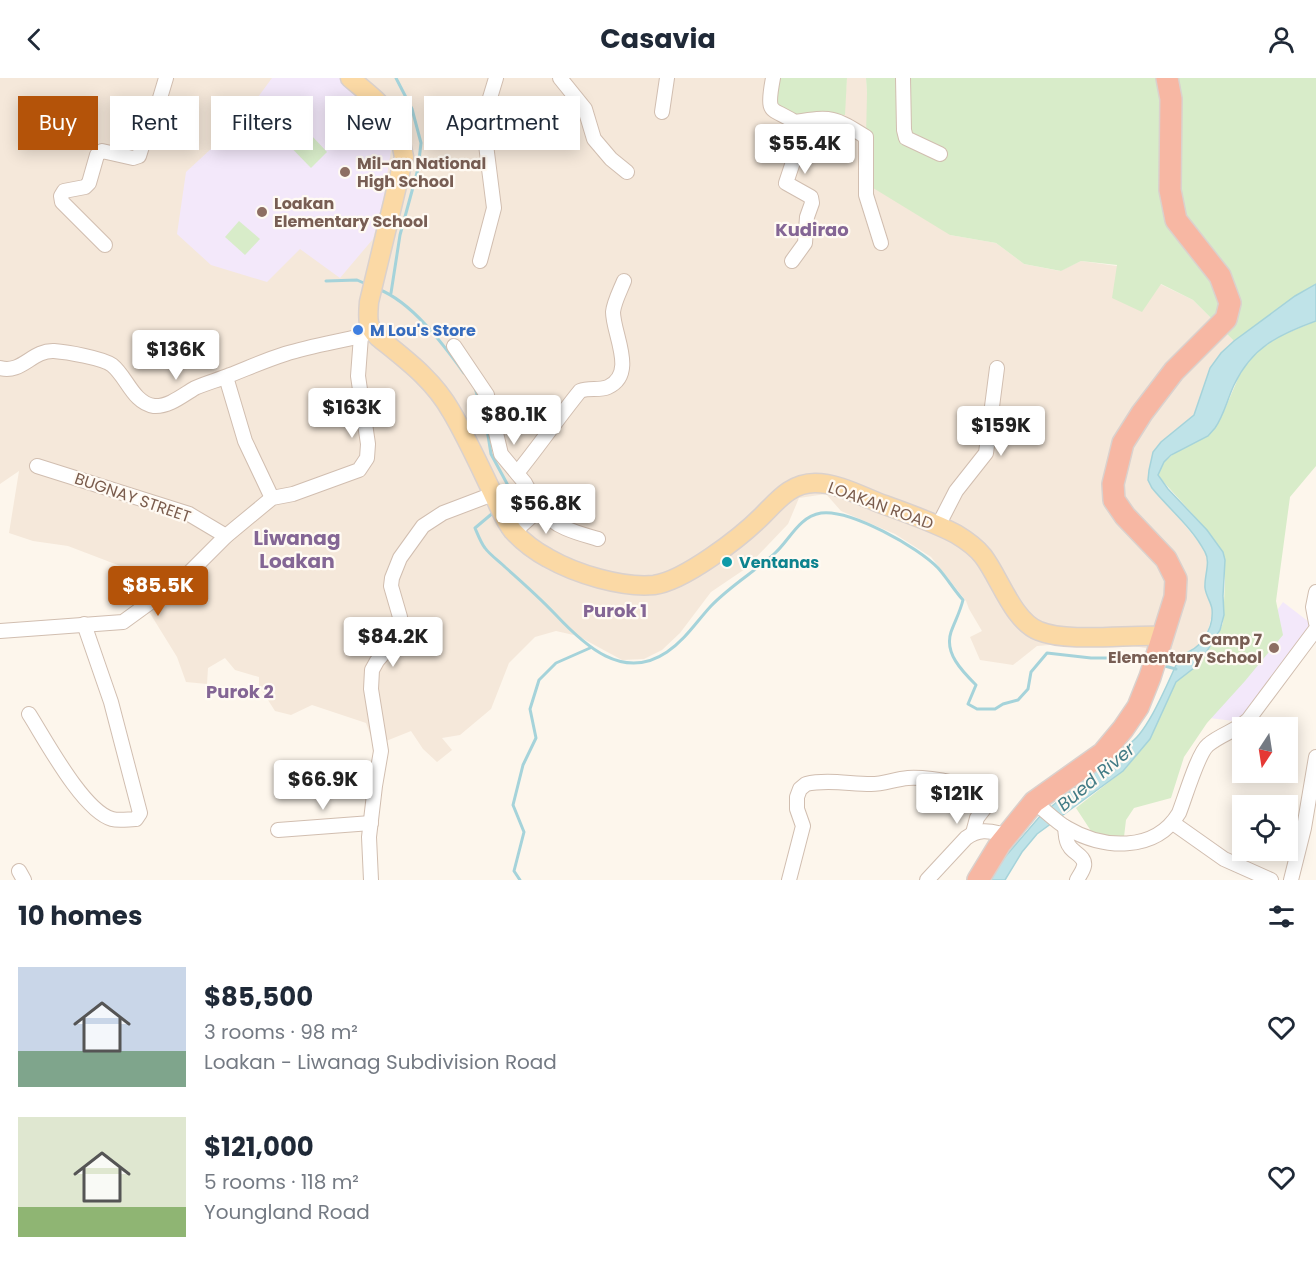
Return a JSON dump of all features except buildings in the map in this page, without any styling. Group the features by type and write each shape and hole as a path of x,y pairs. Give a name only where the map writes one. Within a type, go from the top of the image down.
{"highway":[{"path":"978,880 986,864 1008,835 1038,805 1103,753 1123,729 1138,707 1150,677 1175,597 1176,579 1166,559 1125,516 1114,500 1113,484 1123,443 1142,413 1174,371 1226,319 1230,303 1220,276 1176,220 1170,190 1171,99 1167,78"}],"main road":[{"path":"350,78 385,107 395,124 404,157 369,302 366,334 432,382 451,410 509,526"},
{"name":"LOAKAN ROAD","path":"509,526 526,544 570,569 613,581 654,585 671,580 726,547 761,517 782,495 800,484 817,483 834,486 938,526 972,544 983,555 1019,615 1037,631 1049,635 1160,645"}],"street":[{"path":"105,245 62,201 61,196 64,191 85,187 89,183 97,155 100,152 105,151 133,158 139,156 151,128 166,78"},
{"path":"480,261 494,208 483,121 496,78"},
{"path":"560,78 585,109 594,139 611,159 627,172"},
{"path":"662,112 667,78"},
{"path":"773,78 769,99 773,112 799,125 798,147 786,183 811,197 812,203 807,218 805,243 792,261"},
{"path":"903,78 906,138 940,154"},
{"path":"795,122 821,118 840,120 866,137 866,195 881,243"},
{"path":"521,478 544,436 580,391 609,386 618,379 621,371 621,354 613,313 624,281"},
{"path":"0,368 9,370 18,368 39,353 54,351 89,358 110,364 137,397 145,403 154,406 165,405 197,388 283,354 366,334 358,376 368,444 367,458 358,470 293,494 272,498 226,536 185,576 123,622 0,631"},
{"path":"454,346 487,394 501,454 535,492 550,519 575,532 598,539"},
{"path":"938,526 956,491 986,453 997,368"},
{"path":"226,377 245,441 272,498"},
{"name":"BUGNAY STREET","path":"38,466 189,514 226,536"},
{"path":"509,526 533,515 537,505 521,478"},
{"path":"371,880 371,823 381,751 370,688 372,670 396,639 400,617 391,586 392,578 400,558 423,526 443,513 494,496"},
{"path":"1316,592 1313,607 1316,623"},
{"path":"29,714 69,780 93,806 111,819 135,819 140,813 111,702 84,624"},
{"path":"1038,805 1062,824 1090,839 1106,843 1138,841 1153,838 1162,833 1173,823 1179,813 1204,749 1248,720 1316,628"},
{"path":"1291,880 1304,828 1316,757"},
{"path":"789,880 803,826 797,809 797,797 800,789 806,784 874,784 906,778 926,778 971,789 987,795 990,801 977,818 973,833"},
{"path":"278,830 371,823"},
{"path":"1173,823 1224,859 1270,880"},
{"path":"1062,824 1071,849 1083,858 1084,867 1077,880"},
{"path":"927,880 973,833 986,830 1008,835"}],"shaded area":[{"path":"0,78 779,78 792,114 844,115 847,78 866,78 867,93 950,235 996,243 1024,264 1060,271 1081,261 1117,266 1142,311 1160,284 1193,300 1234,341 1221,353 1194,415 1153,452 1149,470 1148,480 1208,556 1205,589 1213,611 1208,630 1198,648 1191,653 1181,654 1127,645 1075,643 1037,646 1013,665 980,660 970,637 982,631 966,601 931,557 895,534 841,511 826,494 799,498 788,524 745,569 711,592 680,633 662,650 644,659 622,660 578,636 556,631 535,637 509,663 491,709 460,735 442,738 452,750 437,762 423,749 411,731 381,743 372,739 366,723 312,705 291,715 275,711 259,686 259,677 235,670 225,658 208,668 207,684 186,682 177,657 148,610 153,585 144,575 68,546 33,541 9,533 19,471 0,484"},
{"name":"Loakan Elementary School","path":"272,78 341,78 361,96 325,96 325,150 391,150 383,200 373,239 340,278 300,249 267,282 211,265 177,234 186,172 211,149 313,150 313,96 259,96"},
{"name":"Camp 7 Elementary School","path":"1283,602 1313,625 1246,717 1232,717 1232,721 1201,717"}],"green space":[{"path":"779,78 847,78 845,115 792,114 775,102"},
{"path":"866,78 1316,78 1316,284 1295,296 1234,341 1193,300 1161,284 1142,312 1112,298 1117,265 1081,261 1061,271 1024,264 996,243 950,235 865,183"},
{"path":"313,137 327,152 311,168 294,150 313,150"},
{"path":"239,221 260,239 245,255 225,237"},
{"path":"1316,321 1316,466 1290,497 1276,601 1283,635 1207,723 1184,757 1171,798 1134,808 1126,820 1124,837 1115,840 1093,834 1076,808 1123,771 1163,708 1176,682 1199,664 1223,623 1225,581 1223,552 1207,530 1160,478 1158,472 1164,462 1224,411 1240,374 1254,354 1278,337"}],"water":[{"name":"Bued River","path":"1316,284 1316,321 1278,337 1258,352 1241,372 1215,428 1208,436 1171,455 1164,462 1158,475 1168,489 1207,530 1223,552 1225,560 1224,615 1220,630 1199,664 1176,682 1150,739 1123,771 1037,834 1022,852 1005,880 990,880 1004,858 1041,815 1143,730 1181,654 1200,644 1208,631 1212,609 1205,588 1207,556 1194,534 1152,488 1148,480 1153,452 1161,442 1194,415 1210,368 1221,353 1295,296"}],"waterway":[{"path":"391,293 400,235 418,169 421,143 412,109 396,78"},
{"path":"326,281 357,280 366,284"},
{"path":"378,289 391,295 415,314 437,337 464,373"},
{"path":"475,388 486,423 491,454 511,491 509,500 504,504"},
{"path":"494,512 475,528 487,551 592,648 620,661 635,663 651,660 667,652 685,636 718,599 774,554 800,524 813,515 821,513 834,513 849,517 883,531 915,550 938,568 963,600 949,640 956,661 976,685 968,704 977,709 995,709 1018,700 1028,689 1031,672 1047,653 1146,661"},
{"path":"520,880 514,871 524,832 513,805 523,765 536,738 530,709 539,680 556,663 590,648"},
{"path":"1161,665 1176,669"}],"place":[{"name":"Mil-an National High School","path":"345,172"},
{"name":"Loakan Elementary School","path":"262,212"},
{"name":"M Lou's Store","path":"358,330"},
{"name":"Ventanas","path":"727,562"},
{"name":"Camp 7 Elementary School","path":"1274,648"}],"district":[{"name":"Kudirao","path":"812,230"},
{"name":"Liwanag Loakan","path":"297,550"},
{"name":"Purok 1","path":"615,611"},
{"name":"Purok 2","path":"240,692"}]}
